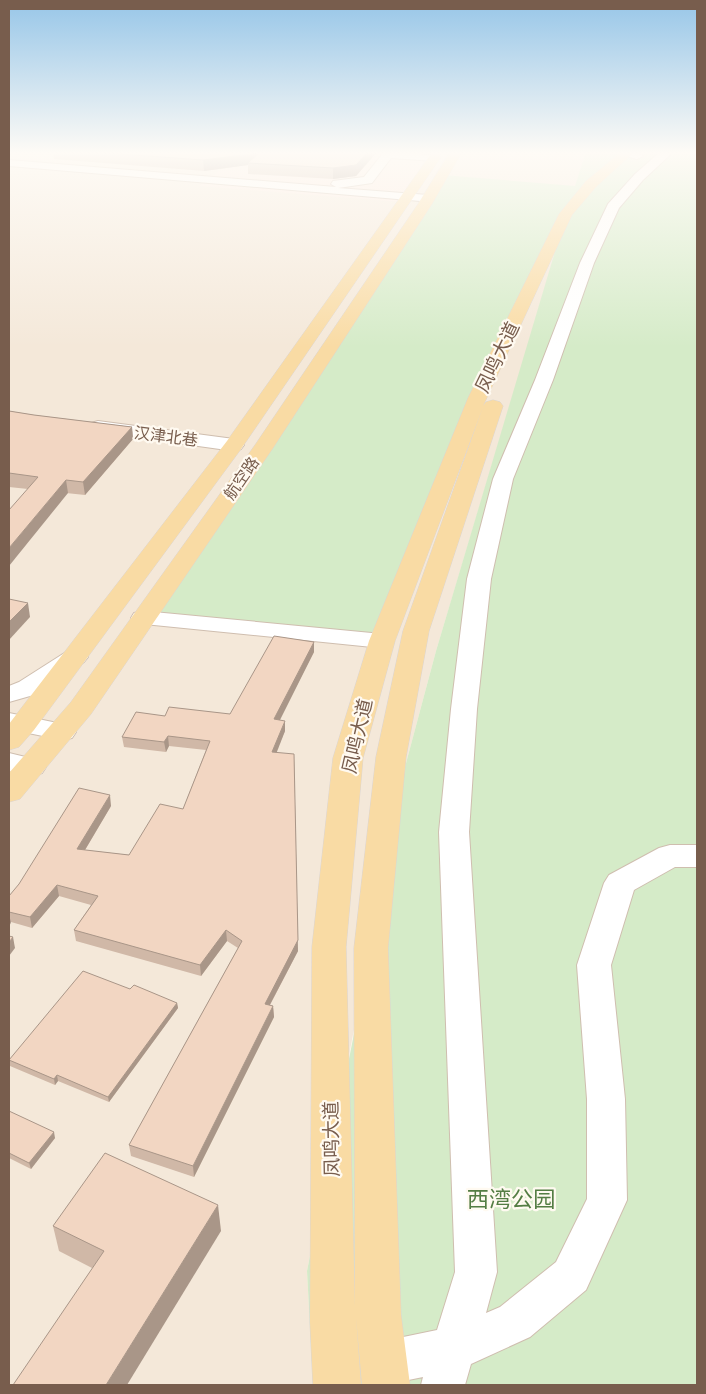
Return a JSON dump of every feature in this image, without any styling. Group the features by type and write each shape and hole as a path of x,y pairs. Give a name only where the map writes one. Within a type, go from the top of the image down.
{"main road":[{"name":"航空路","path":"14,729 75,657 234,445 391,217"},
{"name":"航空路","path":"9,792 20,765 62,732 82,708 263,448 417,217"},
{"name":"凤鸣大道","path":"337,1385 333,1322 329,947 348,758 382,641 477,398 565,217"},
{"name":"凤鸣大道","path":"385,1374 378,1315 372,948 391,757 414,641 495,400 581,217"}],"street":[{"path":"443,1385 476,1272 454,832 464,709 479,579 503,478 544,380 587,263 608,217"},
{"name":"汉津北巷","path":"77,424 234,445"},
{"path":"143,618 382,641"},
{"path":"9,694 28,688 75,657"},
{"path":"14,729 62,732"},
{"path":"385,1374 454,1349 515,1322 572,1276 607,1200 606,1099 594,965 620,882 670,856 697,856"}],"shaded area":[{"path":"9,217 566,217 436,651 405,767 307,1271 313,1385 9,1385"}],"green space":[{"name":"西湾公园","path":"414,217 697,217 697,1385 313,1385 307,1271 405,767 436,651 565,218 477,398 382,641 143,618"}],"building":[{"path":"9,411 132,427 83,482 66,480 9,548 9,510 38,477 9,473"},
{"path":"9,599 28,603 9,622"},
{"path":"274,636 314,642 274,719 285,721 272,752 294,754 298,940 265,1004 273,1006 193,1166 129,1145 242,941 226,930 200,965 74,930 98,896 57,885 30,917 9,912 9,896 19,884 79,788 110,795 77,849 129,855 160,804 183,809 210,741 168,736 164,742 122,737 136,712 165,716 169,707 230,714"},
{"path":"83,971 130,989 134,985 177,1003 108,1097 57,1075 54,1079 9,1060"},
{"path":"9,1111 54,1132 29,1163 9,1153"},
{"path":"105,1153 218,1205 106,1385 13,1385 104,1251 53,1226"}]}
